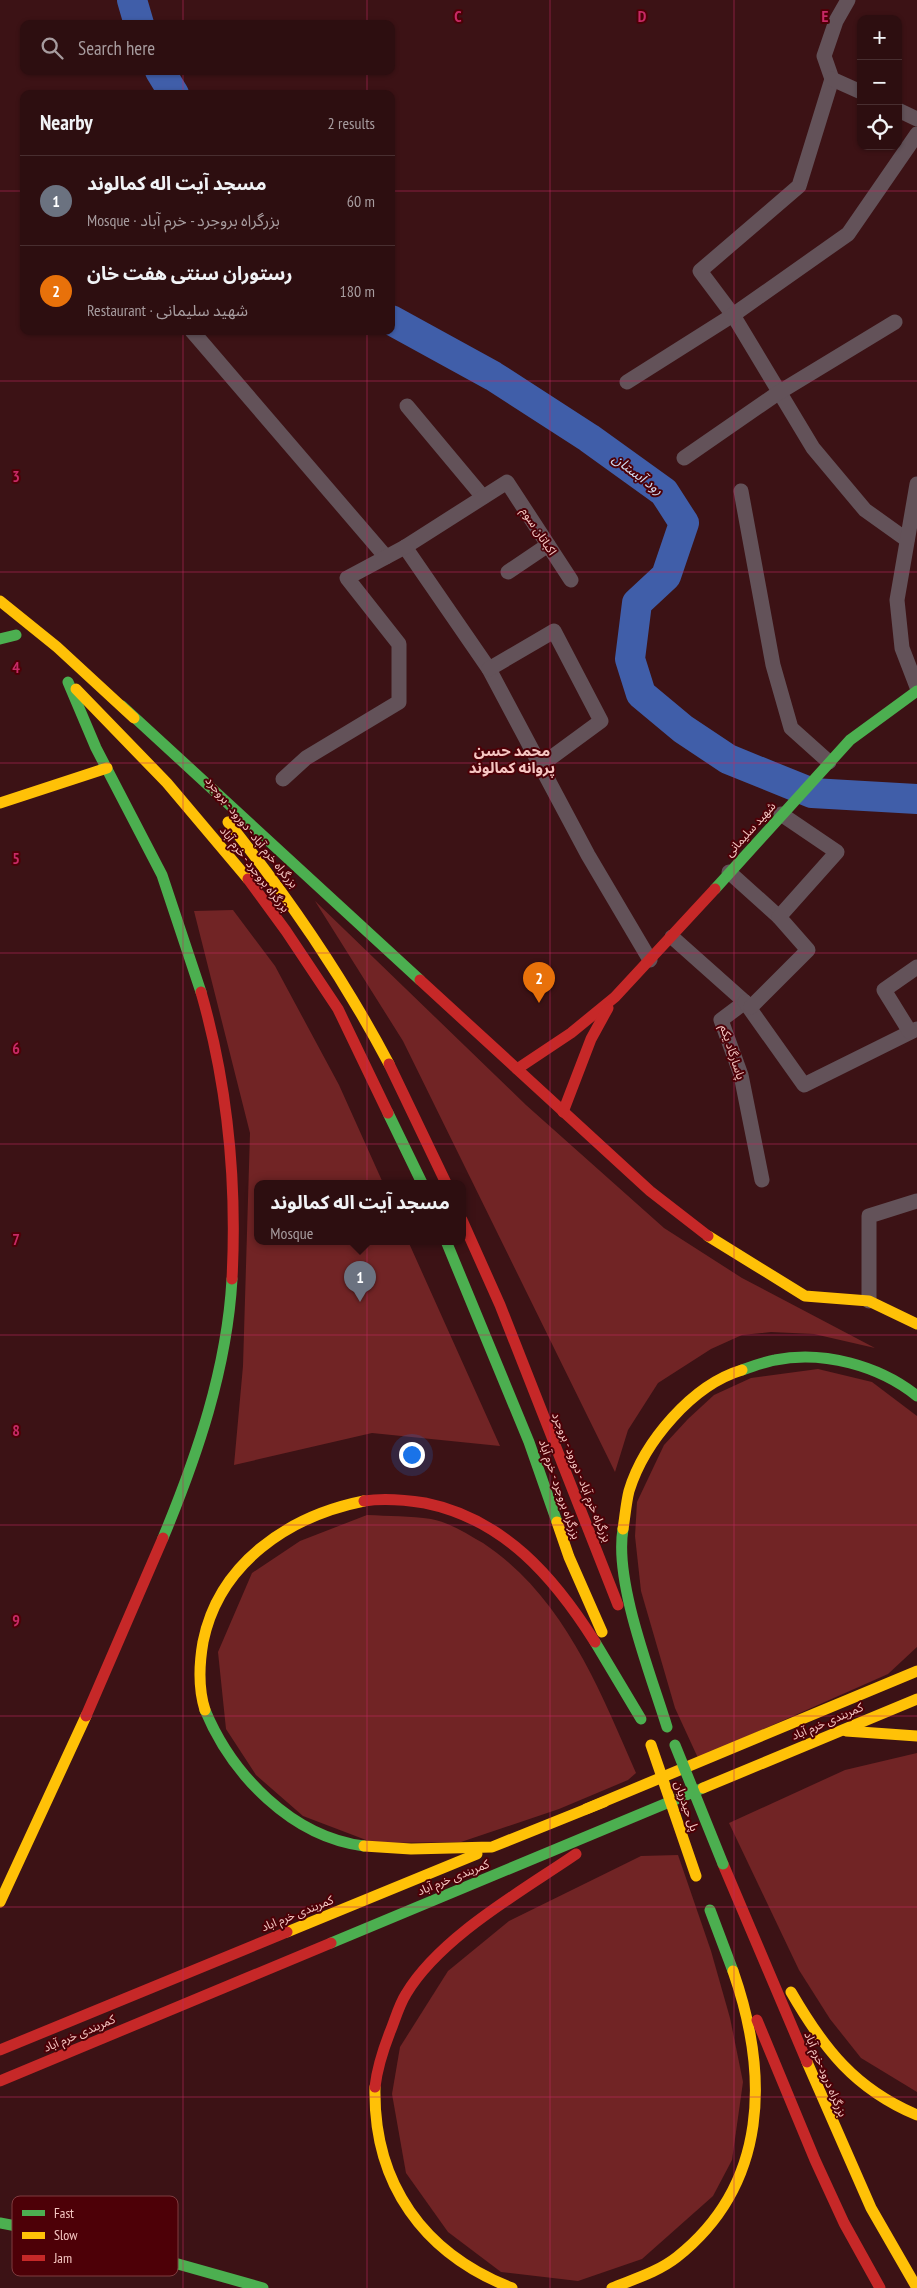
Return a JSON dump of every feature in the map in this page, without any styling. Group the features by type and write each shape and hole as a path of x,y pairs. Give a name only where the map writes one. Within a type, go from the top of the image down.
{"main road":[{"name":"بزرگراه خرم آباد - دورود - بروجرد","path":"0,601 57,647 122,706 189,776 258,858 305,922 356,1003 394,1072 445,1180"},
{"path":"0,639 20,638 5,626"},
{"name":"بزرگراه بروجرد - خرم آباد","path":"107,768 65,679 104,715 167,783 236,863 286,931 338,1009 421,1180"},
{"name":"شهید سلیمانی","path":"516,1069 571,1033 614,997 672,937 781,814 850,740 917,691"},
{"path":"122,706 563,1112 692,1225 804,1296 869,1301 917,1324"},
{"path":"0,803 107,768 162,874 190,956 211,1031 225,1095 233,1156 234,1234 229,1310 212,1398 189,1471 150,1569 39,1825 0,1902"},
{"name":"شهید سلیمانی","path":"563,1112 591,1039 614,997"},
{"name":"بزرگراه خرم آباد - دورود - بروجرد","path":"466,1229 500,1305 674,1745"},
{"name":"بزرگراه بروجرد - خرم آباد","path":"448,1245 529,1442 569,1557 646,1732"},
{"path":"667,1727 630,1602 623,1566 622,1533 627,1499 639,1462 655,1436 681,1406 710,1384 748,1366 776,1360 816,1357 847,1361 879,1373 908,1388 917,1396"},
{"path":"599,1804 494,1846 371,1849 311,1830 263,1796 231,1759 207,1716 200,1677 202,1650 208,1619 225,1584 248,1556 285,1528 322,1511 356,1502 397,1500 441,1506 470,1516 495,1530 519,1548 546,1573 591,1638 646,1732"},
{"name":"کمربندی خرم آباد","path":"599,1804 915,1670"},
{"name":"کمربندی خرم آباد","path":"0,2081 917,1699"},
{"path":"839,1730 917,1736"},
{"name":"پل حیدریان","path":"646,1732 698,1880"},
{"name":"پل حیدریان","path":"674,1745 723,1864"},
{"name":"کمربندی خرم اباد","path":"0,2050 599,1804"},
{"path":"512,2288 467,2269 435,2244 410,2214 390,2176 378,2137 374,2087 384,2045 407,1993 439,1954 476,1925 616,1825"},
{"name":"بزرگراه درود-خرم آباد","path":"723,1864 845,2151 872,2208 917,2288"},
{"path":"735,1893 793,1996 840,2066 886,2102 917,2115"},
{"path":"612,2288 647,2274 676,2257 703,2234 730,2203 746,2165 756,2124 756,2080 745,2013 709,1906 814,2160 844,2223 880,2288"},
{"path":"178,2262 263,2288"}],"street":[{"path":"848,0 836,21 824,56 832,79 799,186 700,271 733,315 778,393 813,448 865,510 907,540"},
{"path":"832,79 857,90"},
{"path":"902,112 917,119"},
{"path":"627,382 733,315 848,234 917,134"},
{"path":"684,458 778,393 895,322"},
{"path":"195,335 386,557"},
{"path":"283,779 306,758 399,702 399,644 347,578 405,547 483,497 407,406"},
{"name":"اکباتان سوم","path":"483,497 507,482 571,580"},
{"path":"917,484 897,600 902,648 917,687"},
{"path":"741,490 773,665 791,728 828,763"},
{"path":"508,572 548,545"},
{"path":"405,547 489,669 588,855 650,960"},
{"path":"489,669 554,631 601,720 541,765"},
{"path":"779,917 837,852 781,814"},
{"path":"729,872 779,917 808,950 748,1004"},
{"path":"672,937 748,1004 804,1085 914,1031 884,990 917,967"},
{"name":"پاسارگاد یکم","path":"748,1004 722,1020 741,1075 762,1180"},
{"path":"869,1301 869,1216 917,1201"}],"shaded area":[{"path":"315,901 526,1105 664,1228 742,1278 875,1348 814,1334 771,1332 742,1335 711,1349 658,1383 628,1430 615,1472 403,1041"},
{"path":"233,910 275,966 339,1085 382,1180 254,1180 254,1245 410,1245 500,1446 372,1433 234,1465 243,1366 250,1133 194,911"},
{"path":"818,1369 872,1382 917,1416 917,1647 888,1674 698,1758 675,1708 641,1591 635,1536 637,1502 664,1445 714,1395 751,1378"},
{"path":"367,1515 423,1518 444,1523 483,1543 511,1565 535,1589 557,1617 576,1646 608,1709 636,1773 628,1780 559,1809 461,1842 374,1843 303,1816 256,1775 226,1729 218,1652 252,1573 300,1541"},
{"path":"917,1753 917,2092 861,2058 830,2019 799,1970 729,1823 845,1770"},
{"path":"678,1855 711,1951 730,2018 743,2082 732,2160 713,2196 642,2259 578,2281 501,2272 448,2232 406,2173 392,2094 400,2047 448,1971 509,1921 641,1856"}],"waterway":[{"name":"رود آبستان","path":"132,0 138,20"},
{"name":"رود آبستان","path":"162,75 172,90"},
{"name":"رود آبستان","path":"395,322 493,376 589,438 664,492 684,523 666,576 637,603 630,659 641,694 683,729 728,759 812,793 917,799"}],"traffic: fast":[{"path":"0,639 16,635"},
{"path":"68,682 96,748 162,875 201,992"},
{"path":"715,889 850,740 917,691"},
{"path":"122,706 420,980"},
{"path":"388,1113 421,1180"},
{"path":"448,1245 529,1442 557,1522"},
{"path":"163,1538 198,1444 217,1379 229,1313 232,1279"},
{"path":"742,1370 767,1362 793,1357 831,1359 850,1363 886,1376 917,1396"},
{"path":"623,1529 622,1551 629,1601 667,1727"},
{"path":"595,1642 641,1719"},
{"path":"205,1710 231,1757 248,1779 268,1799 289,1816 313,1830 338,1840 364,1846"},
{"path":"675,1745 723,1864"},
{"path":"331,1943 703,1788"},
{"path":"710,1910 733,1971"},
{"path":"0,2223 12,2225"},
{"path":"178,2264 263,2288"}],"traffic: slow":[{"path":"0,601 57,647 134,718"},
{"path":"76,689 167,783 248,879"},
{"path":"0,803 107,768"},
{"path":"228,822 294,909 334,969 389,1064"},
{"path":"708,1236 805,1296 869,1301 917,1324"},
{"path":"623,1529 629,1491 636,1472 658,1435 672,1418 705,1388 723,1377 742,1370"},
{"path":"205,1710 200,1676 203,1642 211,1614 224,1589 241,1567 261,1548 284,1531 309,1518 336,1508 364,1501"},
{"path":"557,1522 569,1557 602,1632"},
{"path":"586,1809 917,1671"},
{"path":"703,1788 917,1699"},
{"path":"0,1902 86,1716"},
{"path":"846,1731 917,1736"},
{"path":"651,1745 696,1876"},
{"path":"364,1846 411,1849 492,1847 604,1802"},
{"path":"287,1932 477,1854"},
{"path":"612,2288 654,2271 677,2257 707,2228 730,2196 745,2162 753,2125 755,2088 752,2049 745,2010 733,1971"},
{"path":"791,1992 816,2032 843,2065 876,2093 895,2105 917,2115"},
{"path":"807,2062 871,2208 917,2288"},
{"path":"375,2087 377,2122 383,2155 394,2184 410,2211 429,2235 453,2256 481,2274 512,2288"}],"traffic: jam":[{"path":"248,879 286,931 338,1009 388,1113"},
{"path":"517,1069 571,1033 615,997 715,889"},
{"path":"420,980 650,1191 708,1236"},
{"path":"201,992 218,1063 232,1170 232,1279"},
{"path":"563,1112 591,1039 608,1008"},
{"path":"389,1064 445,1180"},
{"path":"466,1229 500,1305 618,1605"},
{"path":"364,1501 395,1500 425,1503 453,1511 479,1522 503,1537 544,1574 562,1595 595,1642"},
{"path":"86,1716 163,1538"},
{"path":"375,2087 383,2053 399,2008 406,1994 421,1973 460,1934 576,1854"},
{"path":"723,1864 807,2062"},
{"path":"0,2050 287,1932"},
{"path":"0,2081 331,1943"},
{"path":"757,2020 815,2160 844,2223 880,2288"}],"place":[{"name":"رستوران سنتی هفت خان","path":"539,1003"},
{"name":"مسجد آیت اله کمالوند","path":"360,1302"}],"district":[{"name":"محمد حسن پروانه کمالوند","path":"512,758"}]}
